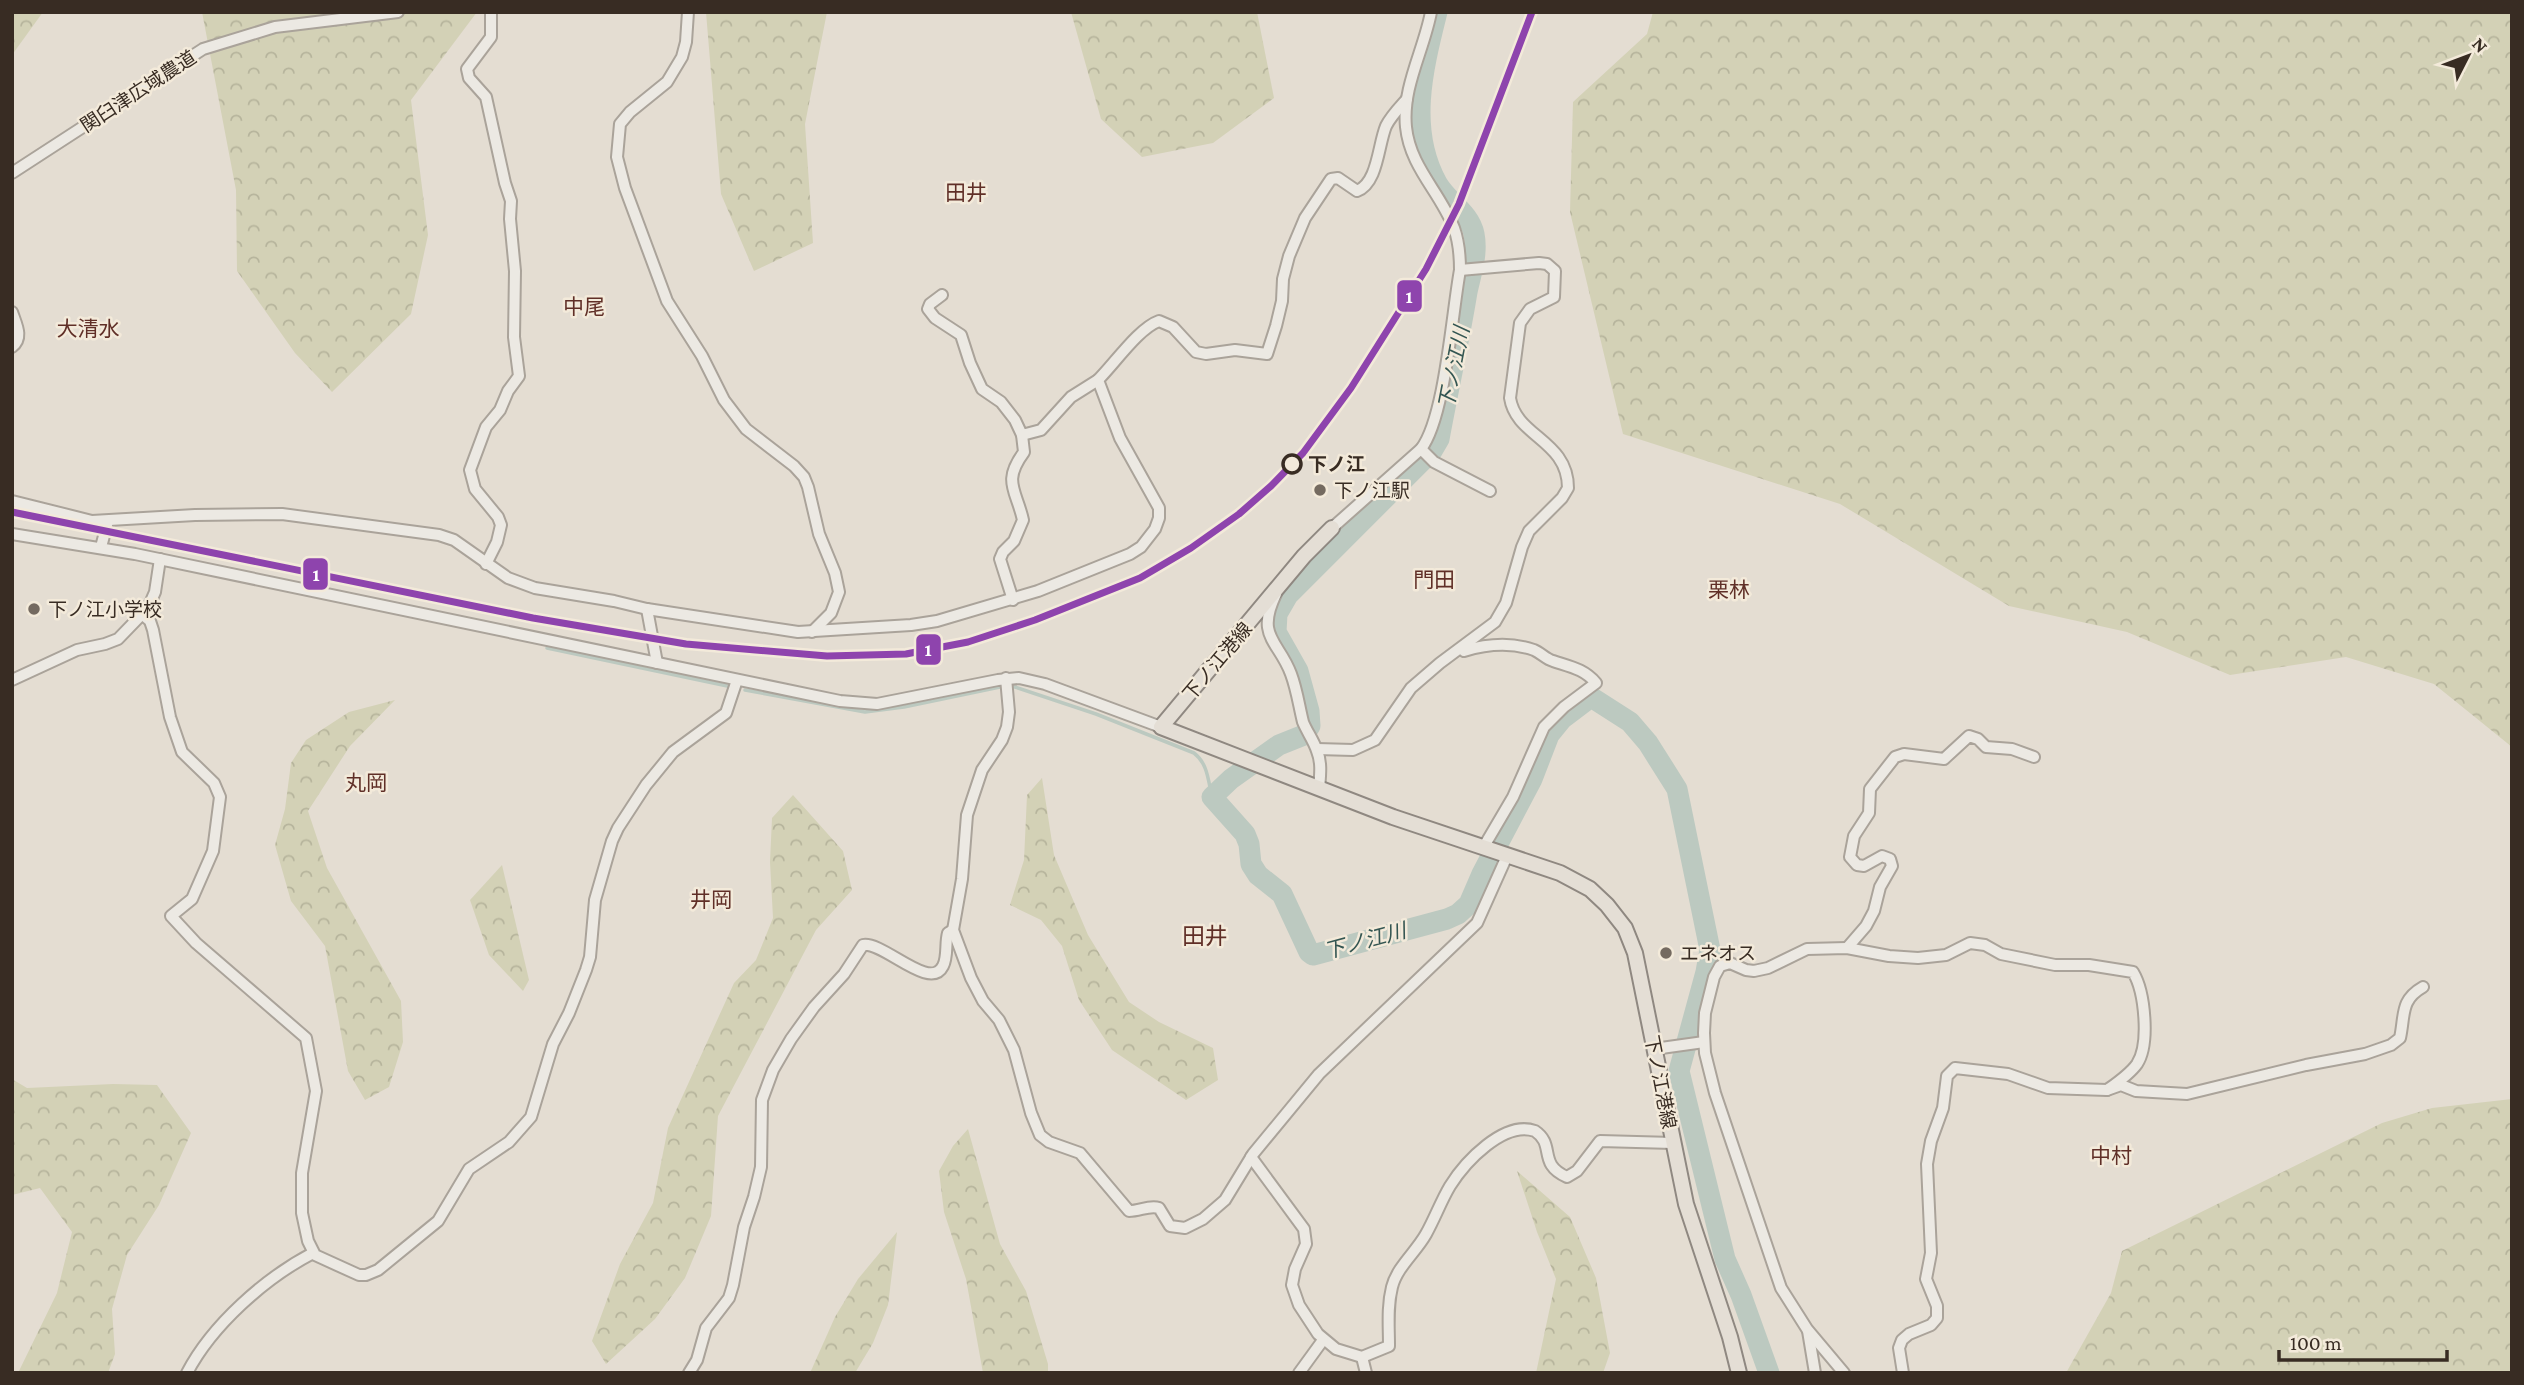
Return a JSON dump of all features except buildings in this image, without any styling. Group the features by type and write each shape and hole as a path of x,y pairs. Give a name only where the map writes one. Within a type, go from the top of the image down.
{"main road":[{"name":"下ノ江港線","path":"1161,727 1282,582 1332,528"},
{"path":"1161,727 1393,817 1484,848"},
{"name":"下ノ江港線","path":"1484,848 1548,868 1573,879 1594,893 1616,915 1635,953 1693,1228 1730,1336 1739,1373"}],"street":[{"name":"関臼津広域農道","path":"12,173 203,49 275,27 398,12"},
{"path":"486,564 497,542 501,526 498,517 475,489 470,470 486,426 500,410 508,391 519,376 514,337 515,271 511,201 486,97 467,72 491,37 491,12"},
{"path":"688,12 682,57 667,82 630,112 621,124 617,157 625,188 658,281 667,301 702,356 724,400 746,429 794,466 808,486 819,534 835,573 839,592 831,613 812,632"},
{"path":"1332,528 1425,454 1437,409 1462,270 1460,248 1453,226 1420,173 1406,127 1407,99 1431,12"},
{"path":"1022,435 1041,430 1071,397 1098,380 1140,333 1159,321 1173,327 1196,352 1206,354 1235,350 1267,354 1279,313 1284,273 1305,218 1331,179 1338,178 1354,191 1365,186 1371,176 1387,125 1407,99"},
{"path":"1317,749 1353,750 1375,740 1411,688 1451,654 1483,633 1499,616 1510,594 1522,547 1530,531 1562,498 1568,488 1559,456 1527,428 1513,410 1510,398 1520,323 1530,309 1554,297 1555,271 1547,264 1539,263 1462,270"},
{"path":"942,295 930,304 928,309 935,318 959,332 982,389 1008,409 1022,435 1024,452 1016,463 1011,478 1023,522 1014,541 1000,559 1013,600"},
{"path":"12,312 19,336 18,342 12,347"},
{"path":"12,501 80,519 108,521 264,513 305,516 446,537 508,578 535,588 647,609 798,632 924,623 1013,600 1130,554 1141,547 1157,524 1157,502 1119,438 1098,380"},
{"path":"1425,454 1490,491"},
{"path":"101,547 108,521"},
{"path":"12,534 101,547 841,701 877,704 1028,679 1161,727"},
{"path":"12,681 76,649 114,641 143,615 153,598 160,559"},
{"path":"1282,582 1271,605 1269,630 1272,643 1291,673 1306,729 1317,749 1319,789"},
{"path":"647,609 657,663"},
{"path":"143,615 150,621 153,630 170,717 182,752 214,783 220,797 213,851 192,899 171,916 254,996 277,1011 306,1038 316,1091 302,1174 304,1229 313,1253 359,1275 378,1270 438,1222 469,1169 500,1149 526,1126 536,1108 553,1044 569,1013 590,957 595,900 615,835 646,785 673,752 726,713 734,696 737,680"},
{"path":"1451,654 1487,645 1518,646 1537,651 1550,660 1578,668 1588,673 1596,683 1564,707 1544,727 1513,797 1484,848"},
{"path":"1006,684 1009,712 1006,733 982,770 967,815 962,879 953,930 971,978 983,1000 999,1020 1014,1050 1031,1113 1040,1135 1049,1142 1080,1153 1129,1211 1140,1211 1151,1206 1159,1208 1170,1226 1185,1228 1203,1219 1225,1200 1251,1157 1319,1074 1477,923 1507,856"},
{"path":"1847,948 1867,926 1880,887 1892,866 1890,859 1882,856 1864,866 1857,865 1850,857 1854,836 1869,813 1870,789 1895,758 1904,754 1944,759 1969,736 1978,739 1986,747 2012,749 2034,757"},
{"path":"689,1373 706,1328 729,1298 733,1285 744,1227 761,1167 762,1100 773,1070 791,1039 814,1007 851,965 863,945 878,947 920,972 930,974 943,967 946,939 948,933 953,930"},
{"path":"1844,1373 1807,1329 1779,1284 1715,1093 1702,1042 1714,977 1720,966 1730,963 1746,971 1754,971 1768,968 1807,949 1847,948 1918,958 1946,955 1969,943 1985,945 2001,954 2036,961 2133,972 2140,984 2143,1000 2144,1032 2141,1053 2137,1064 2107,1090"},
{"path":"1903,1373 1900,1343 1909,1334 1931,1325 1937,1318 1937,1306 1926,1279 1931,1253 1927,1164 1931,1141 1943,1108 1947,1076 1955,1068 2008,1074 2048,1088 2107,1090 2121,1085 2136,1091 2187,1094 2391,1045 2400,1038 2409,996 2423,986"},
{"path":"1654,1049 1702,1042"},
{"path":"1251,1157 1304,1229 1306,1244 1295,1269 1292,1285 1298,1306 1323,1340 1336,1349 1362,1357 1389,1346 1388,1308 1392,1284 1426,1233 1450,1186 1465,1167 1496,1138 1516,1129 1535,1131 1545,1141 1549,1163 1567,1177 1577,1171 1602,1140 1673,1143"},
{"path":"187,1373 206,1342 235,1310 313,1253"},
{"path":"1807,1329 1815,1373"},
{"path":"1299,1373 1323,1340"},
{"path":"1362,1357 1366,1373"}],"green space":[{"path":"12,12 43,12 12,55"},
{"path":"202,12 477,12 411,100 428,235 411,314 332,392 295,353 237,271 236,190"},
{"path":"706,12 827,12 805,124 813,243 754,271 721,194"},
{"path":"1071,12 1257,12 1274,98 1213,143 1142,157 1101,119"},
{"path":"1653,12 2512,12 2512,747 2434,684 2346,657 2230,675 2127,632 2009,606 1840,504 1623,434 1570,212 1573,102 1647,34"},
{"path":"395,700 350,746 308,811 327,868 401,1001 403,1042 389,1087 365,1100 348,1071 325,946 291,901 275,845 285,809 291,763 306,740 349,712"},
{"path":"1042,778 1054,855 1088,935 1129,1002 1159,1022 1213,1048 1218,1080 1186,1100 1112,1050 1079,1000 1062,946 1041,920 1010,905 1024,860 1027,795"},
{"path":"793,795 843,851 852,890 816,930 718,1116 711,1216 685,1278 655,1319 606,1364 592,1341 620,1264 653,1203 668,1128 734,983 756,960 773,918 770,862 772,818"},
{"path":"502,865 529,980 523,991 489,955 470,900"},
{"path":"12,1079 27,1088 157,1085 191,1133 159,1205 127,1255 112,1309 115,1354 108,1373 18,1373 57,1293 72,1232 40,1188 12,1195"},
{"path":"2512,1099 2512,1373 2066,1373 2111,1293 2122,1251 2382,1123 2432,1108"},
{"path":"968,1129 1000,1244 1026,1291 1048,1364 1048,1373 983,1373 966,1279 944,1212 939,1171 953,1146"},
{"path":"1517,1171 1570,1217 1596,1278 1610,1353 1603,1373 1536,1373 1556,1279"},
{"path":"897,1232 888,1305 873,1343 855,1373 810,1373 835,1317 858,1279"}],"waterway":[{"name":"下ノ江川","path":"1437,12 1420,98 1422,141 1437,183 1472,227 1475,249 1439,439 1432,451 1288,595 1277,614 1276,632 1298,671 1309,711 1310,726 1304,735 1279,745 1231,779 1212,797 1245,834 1251,864 1258,875 1282,894 1309,952 1313,955 1458,914 1469,904 1532,779 1549,735 1562,719 1591,697 1630,722 1648,743 1677,789 1710,950 1679,1071 1725,1259 1769,1373"},
{"path":"547,648 732,687"},
{"path":"745,690 865,712 904,707 1000,687 1015,687 1096,714 1194,753 1205,767 1212,797"}],"transit line":[{"name":"1","path":"12,512 533,618 686,644 827,656 906,654 968,642 1035,620 1140,578 1191,548 1239,514 1303,453 1351,388 1426,269 1459,204 1532,12"}],"place":[{"name":"下ノ江","path":"1292,464"},
{"name":"下ノ江駅","path":"1320,490"},
{"name":"下ノ江小学校","path":"34,609"},
{"name":"エネオス","path":"1666,953"}],"district":[{"name":"田井","path":"966,193"},
{"name":"中尾","path":"584,307"},
{"name":"大清水","path":"88,329"},
{"name":"門田","path":"1434,580"},
{"name":"栗林","path":"1729,590"},
{"name":"丸岡","path":"366,783"},
{"name":"井岡","path":"711,900"},
{"name":"田井","path":"1205,936"},
{"name":"中村","path":"2111,1156"}]}
